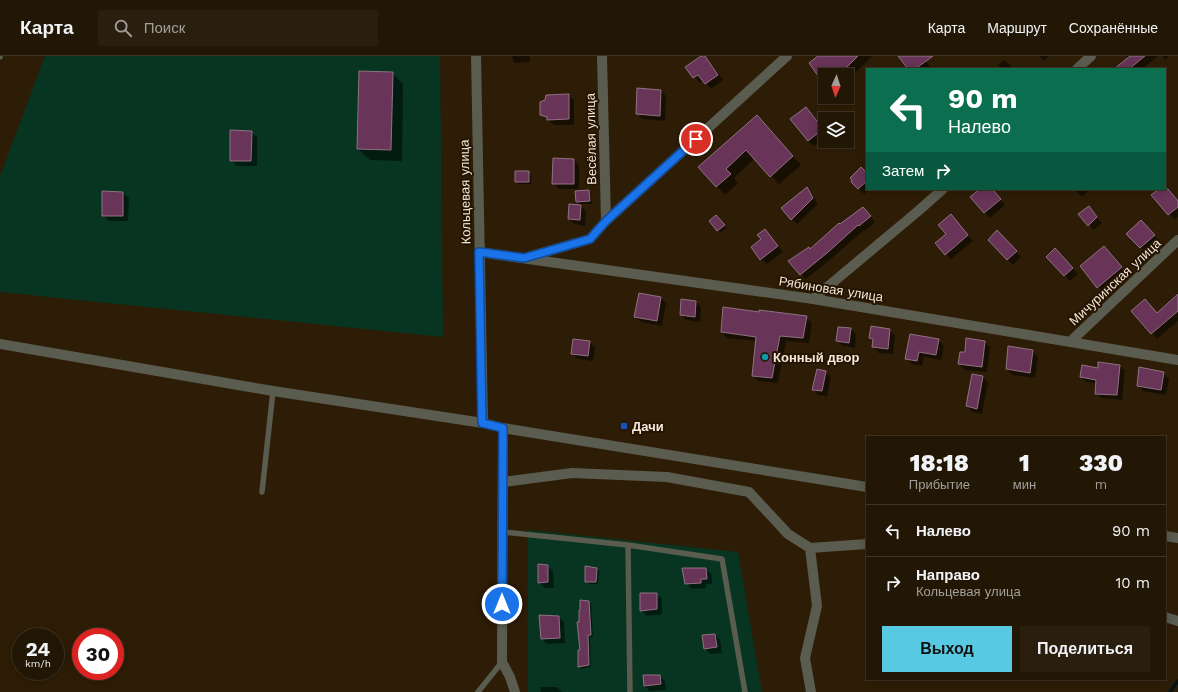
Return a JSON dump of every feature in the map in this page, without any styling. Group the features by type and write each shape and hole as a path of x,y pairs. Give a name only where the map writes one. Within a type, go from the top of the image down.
{"street":[{"name":"Кольцевая улица","path":"476,56 482,423"},
{"name":"Весёлая улица","path":"602,56 606,221"},
{"path":"524,258 590,239 606,221 787,56"},
{"path":"1078,68 1091,56"},
{"path":"813,299 942,190"},
{"name":"Мичуринская улица","path":"1070,342 1178,240"},
{"name":"Рябиновая улица","path":"479,252 813,299 1178,360"},
{"path":"0,344 272,391 482,423 503,428 866,488"},
{"path":"503,428 502,662 510,677 515,692"},
{"path":"503,482 572,473 667,477 749,492 788,534 810,548 866,544"},
{"path":"1166,536 1178,538"},
{"path":"810,548 817,606 805,658 812,692"},
{"path":"1166,617 1178,621"}],"lane":[{"path":"262,492 272,391"},
{"path":"503,532 628,545 722,559 746,692"},
{"path":"628,545 630,692"},
{"path":"478,692 502,662"}],"green space":[{"path":"45,56 440,56 443,337 0,292 0,176"},
{"path":"528,530 738,552 762,692 528,692"}],"building":[{"path":"701,56 705,56 718,75 705,84 698,75 693,78 685,67"},
{"path":"818,56 858,56 846,68 818,68 818,76 809,63"},
{"path":"898,56 933,56 916,68 907,68"},
{"path":"1130,56 1145,56 1130,68 1115,68"},
{"path":"359,71 393,72 391,150 357,149"},
{"path":"637,88 661,90 660,116 636,114"},
{"path":"569,94 569,119 547,120 547,117 540,115 540,102 545,100 546,95"},
{"path":"806,107 818,123 818,133 808,141 790,119"},
{"path":"757,115 793,156 770,177 746,150 726,169 731,174 716,187 698,167"},
{"path":"230,130 252,131 251,161 230,161"},
{"path":"553,158 574,159 574,184 552,184"},
{"path":"861,167 866,172 866,182 858,189 851,182 852,180 850,178"},
{"path":"515,171 529,171 529,182 515,182"},
{"path":"807,187 813,198 791,220 781,208"},
{"path":"1168,189 1178,201 1178,207 1168,215 1151,195 1158,190"},
{"path":"589,190 590,201 576,202 575,191"},
{"path":"979,190 993,190 1001,199 984,213 970,197"},
{"path":"102,191 123,192 123,216 102,216"},
{"path":"569,204 581,205 580,220 568,219"},
{"path":"1089,206 1097,217 1088,226 1078,214"},
{"path":"863,207 871,216 859,226 858,225 800,275 788,261 809,247 810,249 839,223 840,224"},
{"path":"951,214 968,235 945,255 935,243 946,234 938,225"},
{"path":"716,215 725,225 717,231 709,221"},
{"path":"1141,220 1155,235 1140,248 1126,234"},
{"path":"765,229 778,246 760,260 751,247 761,239 757,235"},
{"path":"997,230 1017,251 1007,260 988,240"},
{"path":"1104,246 1122,267 1097,288 1080,266"},
{"path":"1055,248 1073,268 1064,276 1046,257"},
{"path":"639,293 661,297 657,321 634,317"},
{"path":"1178,294 1178,311 1151,334 1131,311 1145,299 1157,313"},
{"path":"681,299 696,301 695,317 680,315"},
{"name":"Конный двор","path":"723,307 807,316 803,338 780,336 772,378 752,376 756,337 721,332"},
{"path":"871,326 890,329 888,349 872,347 873,339 869,338"},
{"path":"838,327 851,328 849,343 836,341"},
{"path":"910,334 939,339 936,355 919,352 917,361 905,359"},
{"path":"966,338 985,341 982,367 958,364 960,352 965,352"},
{"path":"573,339 590,341 588,356 571,354"},
{"path":"1008,346 1033,350 1030,373 1006,369"},
{"path":"1098,362 1120,365 1117,395 1095,394 1096,380 1080,377 1082,365 1098,368"},
{"path":"1139,367 1164,372 1161,390 1137,386"},
{"path":"817,369 826,371 822,391 812,390"},
{"path":"972,374 983,376 977,409 966,406"},
{"path":"538,564 548,565 548,582 538,583"},
{"path":"585,566 597,568 596,582 585,582"},
{"path":"682,568 706,568 707,579 701,579 701,583 685,584"},
{"path":"640,593 657,593 657,609 640,611"},
{"path":"580,600 589,601 591,635 588,635 589,665 578,667 578,650 580,650 577,622 579,622"},
{"path":"539,615 559,616 560,638 541,639"},
{"path":"715,634 717,647 704,649 702,635"},
{"path":"643,675 660,675 661,684 644,686"}],"waterway":[{"path":"1170,692 1178,681"}],"place":[{"name":"Конный двор","path":"765,357"},
{"name":"Дачи","path":"624,426"}],"route":[{"path":"502,604 503,428 482,423 479,252 524,258 590,239 606,221 696,139"}]}
